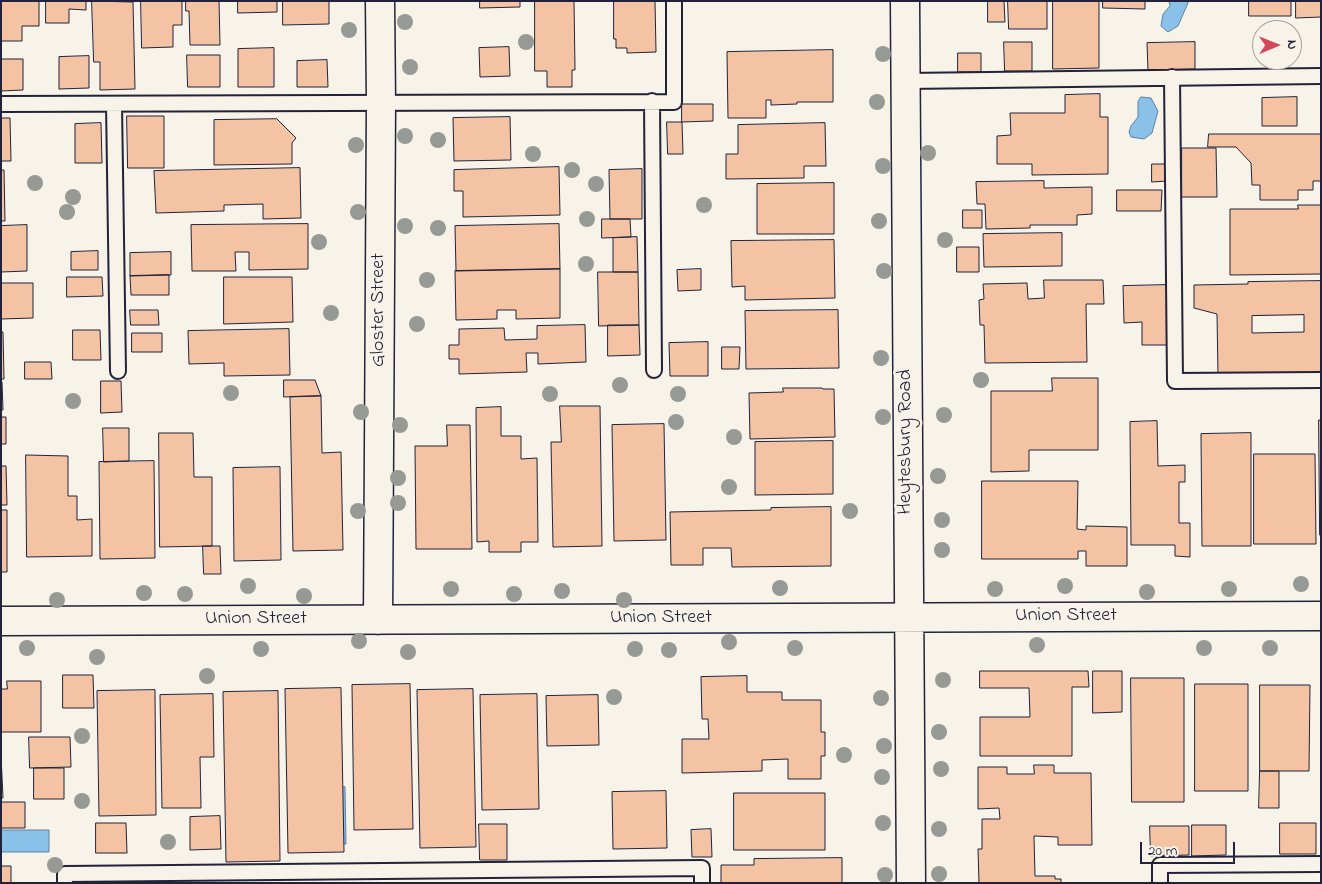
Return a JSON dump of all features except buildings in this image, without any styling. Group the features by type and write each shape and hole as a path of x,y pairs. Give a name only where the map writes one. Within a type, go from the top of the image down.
{"street":[{"name":"Gloster Street","path":"378,620 380,1"},
{"name":"Heytesbury Road","path":"905,1 911,883"},
{"name":"Union Street","path":"1,621 1321,616"}],"lane":[{"path":"1,104 674,102 674,1"},
{"path":"905,81 1321,76"},
{"path":"1172,78 1176,381 1321,380"},
{"path":"652,102 654,370"},
{"path":"114,104 118,371"},
{"path":"1160,883 1160,865 1321,864"},
{"path":"65,883 65,874 702,868 702,883"}],"water":[{"path":"1169,1 1188,1 1188,3 1178,26 1168,32 1161,26 1163,14 1170,6"},
{"path":"1141,97 1151,98 1158,111 1152,133 1144,139 1131,137 1129,132 1138,117 1138,102"},
{"path":"345,787 346,844 335,844 333,788"},
{"path":"1,830 49,830 49,852 1,852"}]}
